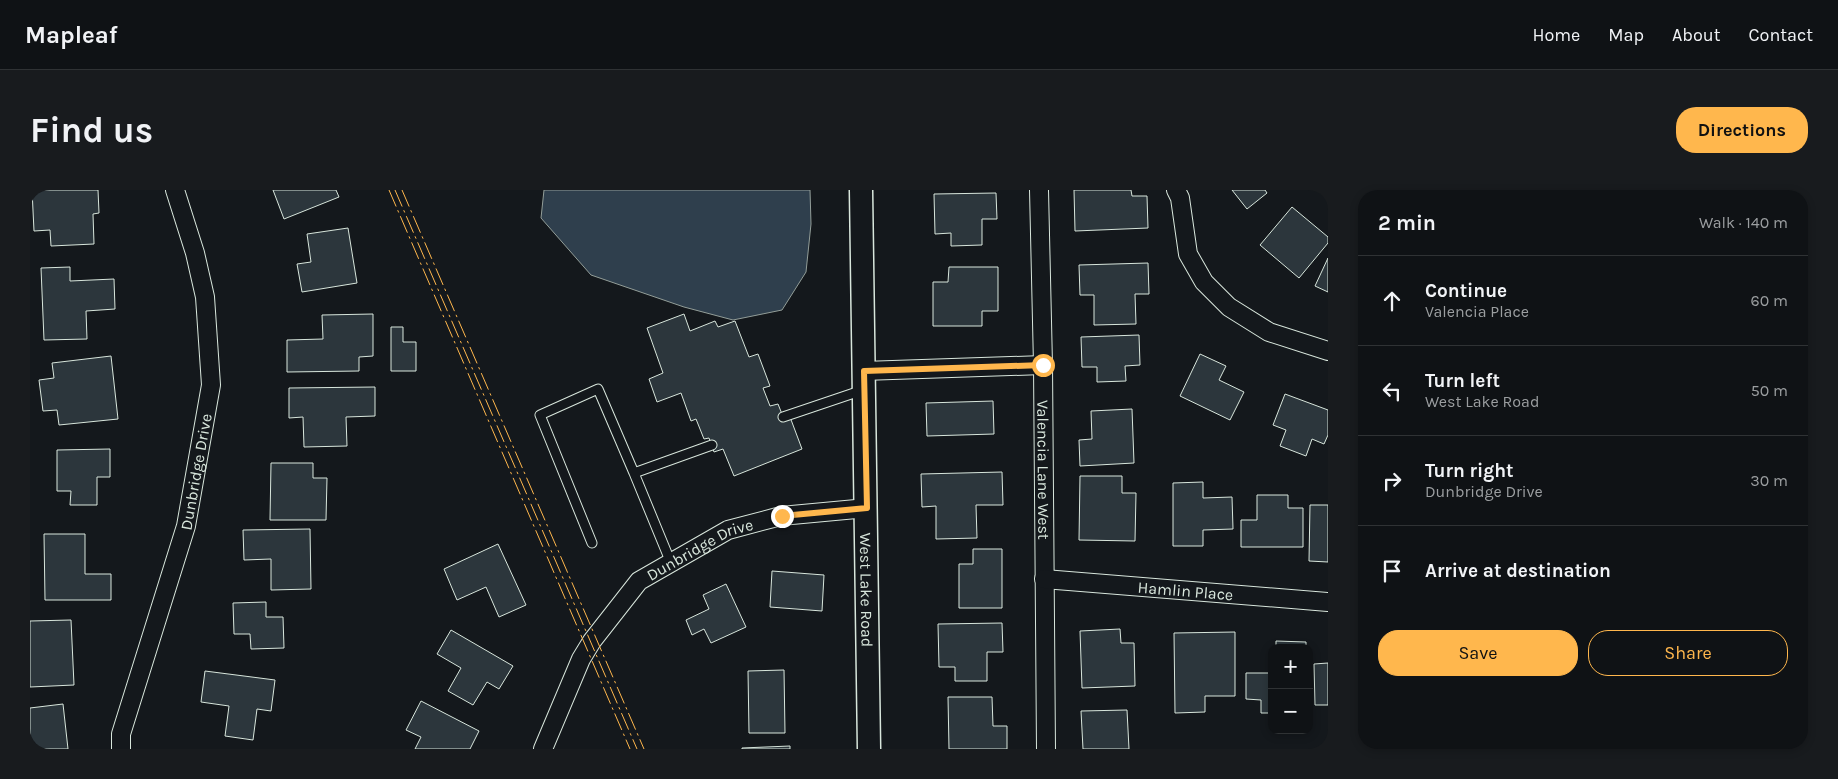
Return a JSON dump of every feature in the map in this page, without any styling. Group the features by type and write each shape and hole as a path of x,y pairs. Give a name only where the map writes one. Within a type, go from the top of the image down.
{"street":[{"name":"Dunbridge Drive","path":"121,749 121,734 186,526 211,385 205,297 195,253 175,190"},
{"name":"West Lake Road","path":"861,190 869,749"},
{"name":"Valencia Lane West","path":"1039,190 1043,365 1046,749"},
{"path":"1176,190 1180,198 1188,254 1204,282 1229,307 1269,332 1328,351"},
{"path":"863,380 1043,365"},
{"name":"Dunbridge Drive","path":"543,749 581,659 592,641 639,581 728,530 782,516 867,508"},
{"name":"Hamlin Place","path":"1044,579 1328,602"}],"lane":[{"path":"783,417 863,380"},
{"path":"592,543 540,414 598,389 671,563"},
{"path":"634,473 712,445"}],"water":[{"path":"544,190 810,190 811,224 806,272 782,310 733,320 684,307 591,275 541,218"}],"building":[{"path":"32,190 98,190 99,213 93,214 94,244 51,246 50,230 34,231"},
{"path":"273,190 336,190 339,197 284,219"},
{"path":"1074,190 1131,190 1132,196 1147,196 1148,228 1075,231"},
{"path":"1232,190 1265,190 1267,193 1247,209"},
{"path":"996,193 997,219 982,219 982,245 951,246 951,233 935,234 934,194"},
{"path":"1292,207 1328,237 1328,243 1299,278 1260,245"},
{"path":"348,228 357,283 302,292 297,264 311,262 307,234"},
{"path":"1328,258 1328,292 1315,286"},
{"path":"1148,263 1149,294 1135,294 1136,324 1094,325 1094,295 1080,295 1079,265"},
{"path":"70,267 70,281 114,279 115,309 86,311 87,339 44,340 41,268"},
{"path":"949,267 998,267 998,311 982,311 982,326 933,326 933,282 948,282"},
{"path":"373,314 373,356 359,357 359,371 287,372 287,340 323,339 322,315"},
{"path":"684,314 690,331 715,321 718,327 735,321 749,357 758,354 770,386 763,388 770,406 778,404 784,419 790,417 802,449 734,476 723,449 714,452 709,438 704,439 696,419 691,421 681,393 657,402 649,379 663,373 647,328"},
{"path":"391,327 403,327 403,342 416,342 416,371 391,371"},
{"path":"1139,335 1140,365 1125,366 1126,381 1097,382 1097,367 1082,367 1081,337"},
{"path":"1200,354 1226,366 1219,380 1244,392 1230,420 1180,396"},
{"path":"111,356 118,419 59,425 57,410 43,411 39,380 54,378 52,363"},
{"path":"375,387 375,416 346,417 347,446 304,447 303,417 289,418 289,388"},
{"path":"1285,394 1328,410 1328,435 1324,444 1312,439 1306,456 1280,446 1286,430 1273,425"},
{"path":"993,401 994,434 927,436 926,403"},
{"path":"1132,409 1134,463 1080,466 1079,440 1092,439 1091,411"},
{"path":"110,449 110,477 97,477 97,505 70,505 71,491 57,491 57,450"},
{"path":"271,463 313,463 313,478 327,478 326,520 270,520"},
{"path":"1002,472 1003,505 976,505 977,538 936,539 936,506 922,507 921,474"},
{"path":"1080,476 1122,476 1122,493 1136,493 1135,541 1079,540"},
{"path":"1203,482 1203,498 1232,497 1233,529 1203,530 1203,546 1173,546 1173,483"},
{"path":"1257,495 1288,495 1288,508 1303,508 1303,547 1241,547 1241,520 1257,520"},
{"path":"1310,505 1328,505 1328,562 1309,561"},
{"path":"310,529 311,589 271,590 271,559 244,560 243,530"},
{"path":"44,534 85,534 85,574 111,574 111,600 45,600"},
{"path":"498,544 526,605 499,617 486,587 457,600 444,569"},
{"path":"973,549 1002,549 1002,608 959,608 959,564 973,564"},
{"path":"772,571 824,575 822,611 770,607"},
{"path":"726,584 746,627 711,643 704,629 692,635 686,620 709,609 703,595"},
{"path":"266,602 266,617 283,617 284,648 251,649 250,634 234,634 233,603"},
{"path":"71,620 74,685 30,687 30,621"},
{"path":"1002,623 1003,652 987,652 987,681 955,681 955,667 939,667 938,624"},
{"path":"1120,629 1121,643 1134,643 1135,686 1082,688 1080,631"},
{"path":"451,630 513,666 499,689 487,682 473,705 448,691 461,668 437,654"},
{"path":"1235,632 1235,696 1205,696 1205,712 1175,713 1174,633"},
{"path":"1276,641 1306,642 1306,644 1276,644"},
{"path":"1328,663 1328,705 1315,705 1314,664"},
{"path":"784,670 785,733 749,733 748,671"},
{"path":"205,671 275,680 271,711 257,709 253,740 225,736 229,706 201,702"},
{"path":"1246,673 1268,673 1268,713 1261,713 1261,700 1246,699"},
{"path":"948,697 992,697 993,726 1007,726 1007,749 949,749"},
{"path":"421,701 479,731 470,749 415,749 421,737 406,730"},
{"path":"63,704 68,749 30,749 30,708"},
{"path":"1127,710 1129,749 1083,749 1081,711"},
{"path":"790,746 790,749 742,749 742,748"}],"power":[{"path":"389,190 630,749"},
{"path":"395,190 637,749"},
{"path":"402,190 644,749"}],"route":[{"path":"782,516 867,508 864,371 1043,365"}]}
